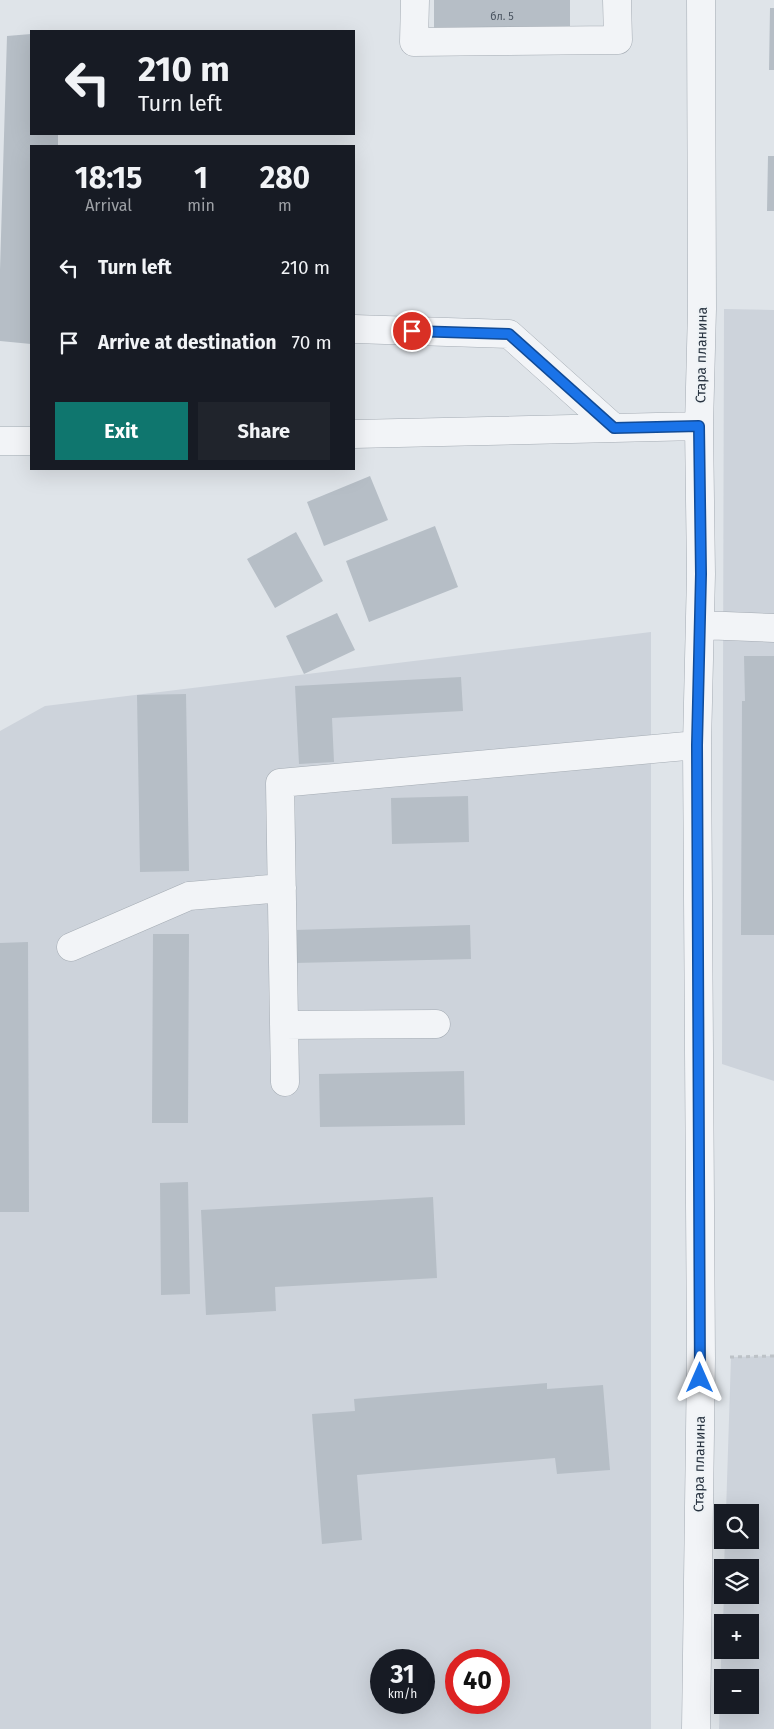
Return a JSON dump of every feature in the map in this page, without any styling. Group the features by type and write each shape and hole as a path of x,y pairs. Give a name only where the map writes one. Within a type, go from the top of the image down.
{"street":[{"path":"415,0 414,42 618,40 617,0"},
{"name":"Стара планина","path":"696,1729 701,1358 697,745 701,574 699,426 702,309 701,0"},
{"path":"355,329 509,334 614,428"},
{"path":"355,434 699,426"},
{"path":"0,441 30,441"},
{"path":"700,625 774,628"},
{"path":"285,1082 280,783 697,745"},
{"path":"71,947 189,896 282,888"},
{"path":"284,1025 436,1024"}],"path":[{"path":"701,1358 774,1356"}],"shaded area":[{"path":"724,309 774,310 774,1081 722,1064"},
{"path":"651,632 651,1729 0,1729 0,731 45,706"},
{"path":"774,1356 774,1729 719,1729 719,1714 759,1714 759,1669 721,1669 721,1659 759,1659 759,1614 723,1614 724,1604 759,1604 759,1559 724,1559 725,1549 759,1549 759,1504 726,1504 731,1357"}],"building":[{"path":"434,0 570,0 570,31 434,36"},
{"path":"770,8 774,8 774,70 769,70"},
{"path":"30,34 30,135 58,135 58,145 30,145 30,344 0,341 0,270 7,36"},
{"path":"768,156 774,156 774,211 767,211"},
{"path":"370,476 388,520 324,546 307,502"},
{"path":"435,526 458,587 369,622 346,561"},
{"path":"296,532 323,581 275,608 247,559"},
{"path":"337,613 355,650 304,674 286,636"},
{"path":"744,656 774,656 774,935 741,935 742,701 745,701"},
{"path":"461,677 463,711 332,718 334,762 299,764 295,686"},
{"path":"186,694 189,871 140,872 137,695"},
{"path":"468,796 469,842 392,844 391,798"},
{"path":"470,925 471,959 294,963 294,930"},
{"path":"153,934 189,934 188,1123 152,1123"},
{"path":"28,942 29,1212 0,1212 0,943"},
{"path":"464,1071 465,1125 320,1127 319,1074"},
{"path":"188,1182 190,1294 161,1295 160,1183"},
{"path":"433,1197 437,1278 275,1287 276,1311 206,1315 201,1210"},
{"path":"547,1383 547,1389 603,1385 610,1470 557,1474 555,1458 357,1475 362,1540 322,1544 312,1414 355,1411 354,1399"}],"route":[{"path":"412,331 509,334 614,428 699,426 701,574 697,745 700,1378"}]}
